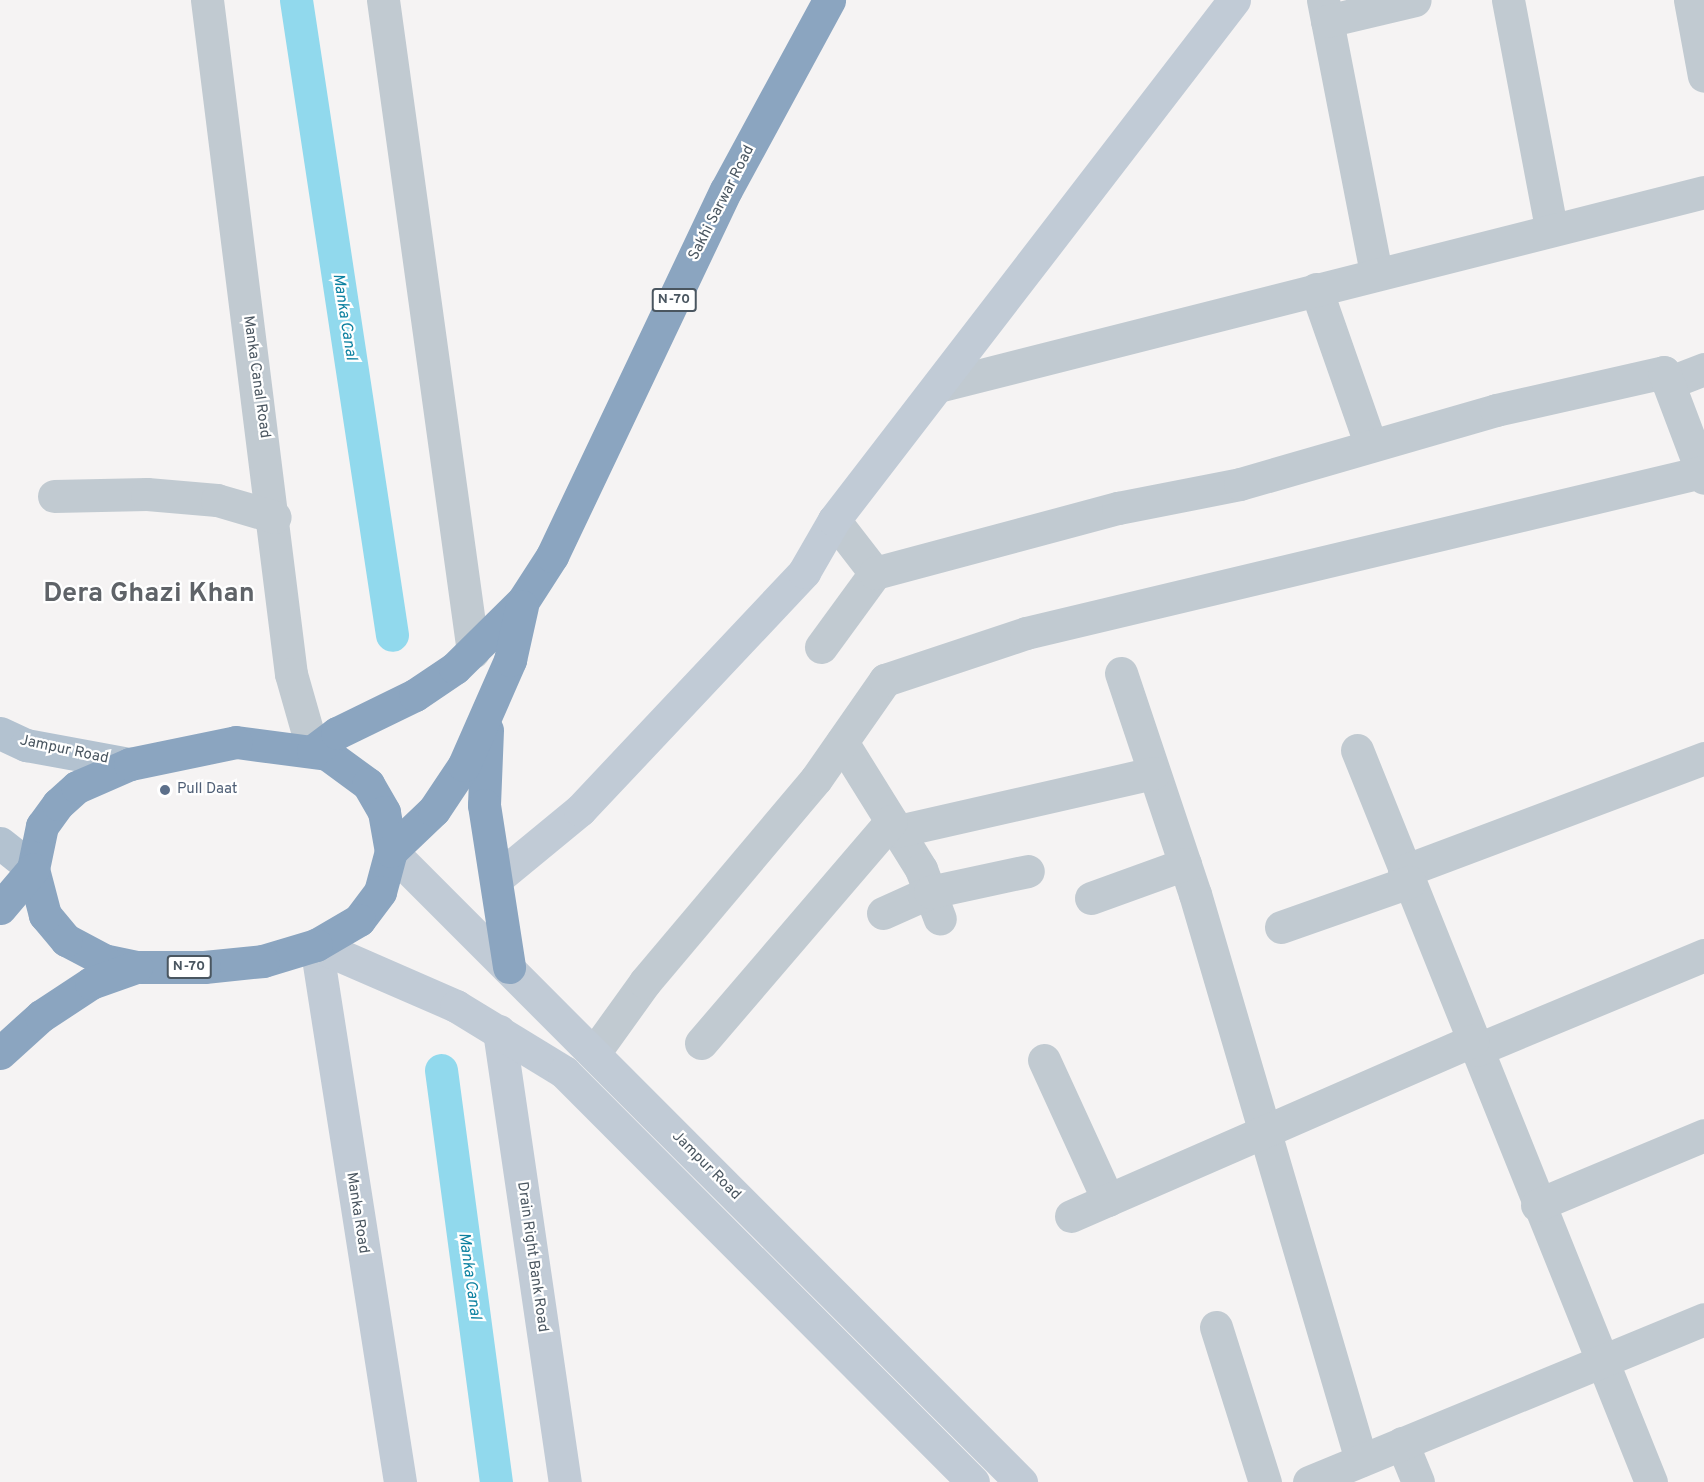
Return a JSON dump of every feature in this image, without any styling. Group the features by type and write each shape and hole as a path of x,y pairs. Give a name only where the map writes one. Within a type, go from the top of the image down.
{"highway":[{"name":"Sakhi Sarwar Road","path":"314,751 337,733 415,695 473,652 523,601 552,556 726,190 829,0"},
{"name":"Sakhi Sarwar Road","path":"391,851 434,810 489,717 523,601"},
{"path":"489,717 484,804 509,967"},
{"name":"N-70","path":"236,742 314,751 346,764 368,784 384,812 391,851 380,892 359,920 316,945 262,961 136,967 104,960 66,940 45,915 33,869 42,826 58,804 77,787 130,764 236,742"},
{"name":"N-70","path":"0,908 33,869"},
{"name":"N-70","path":"0,1053 41,1016 91,983 136,967"}],"main road":[{"path":"496,879 580,810 804,572 834,520 942,385 1234,0"},
{"name":"Jampur Road","path":"0,733 26,745 130,764"},
{"path":"0,843 33,869"},
{"name":"Jampur Road","path":"391,851 1021,1482"},
{"name":"Jampur Road","path":"316,945 411,984 500,1031 564,1072 607,1110 973,1482"},
{"name":"Manka Road","path":"316,945 400,1482"},
{"name":"Drain Right Bank Road","path":"500,1031 565,1482"}],"street":[{"name":"Manka Canal Road","path":"207,0 275,517 291,674 314,751"},
{"path":"383,0 473,652"},
{"path":"1376,273 1325,10 1415,0"},
{"path":"1508,0 1551,228"},
{"path":"1690,0 1700,38 1704,76"},
{"path":"942,385 1551,228 1704,192"},
{"path":"1317,289 1371,446"},
{"path":"1668,383 1704,369"},
{"path":"594,1053 645,982 842,742 885,680 1026,633 1703,475 1664,372 1371,446 1240,484 1118,508 875,573 821,647"},
{"path":"54,496 147,494 217,500 275,517"},
{"path":"834,520 875,573"},
{"path":"1121,673 1185,864 1361,1460"},
{"path":"842,742 895,826 935,905"},
{"path":"1357,750 1599,1362 1651,1482"},
{"path":"1281,927 1704,758"},
{"path":"701,1043 895,826 1154,773"},
{"path":"1091,898 1185,864"},
{"path":"883,913 935,905 1028,871"},
{"path":"1071,1216 1264,1130 1704,955"},
{"path":"1044,1060 1108,1200"},
{"path":"1537,1205 1704,1135"},
{"path":"1309,1482 1704,1319"},
{"path":"1216,1327 1265,1482"},
{"path":"1402,1443 1418,1482"}],"waterway":[{"name":"Manka Canal","path":"296,0 392,635"},
{"name":"Manka Canal","path":"441,1070 496,1482"}],"place":[{"name":"Pull Daat","path":"165,790"}],"district":[{"name":"Dera Ghazi Khan","path":"149,595"}]}
